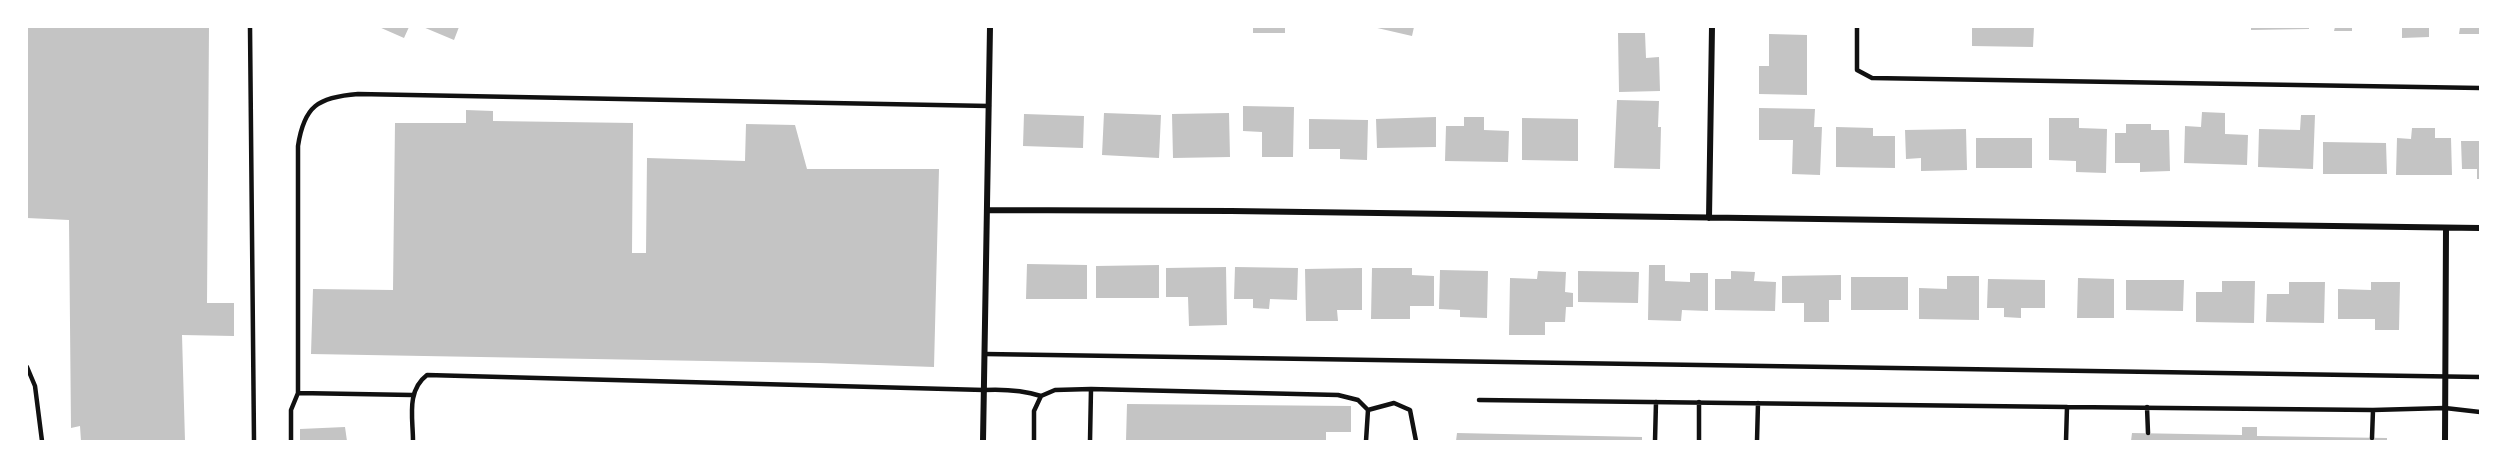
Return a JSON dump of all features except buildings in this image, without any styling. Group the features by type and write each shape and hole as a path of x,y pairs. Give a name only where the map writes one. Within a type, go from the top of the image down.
{"street":[{"path":"983,441 990,27"},
{"path":"1709,218 1712,27"},
{"path":"987,210 1231,211 2480,228"},
{"path":"2445,441 2446,228"}],"lane":[{"path":"250,27 254,441"},
{"path":"1857,27 1857,70 1872,78 2480,88"},
{"path":"291,441 291,410 298,393 298,146 301,126 310,109 322,100 338,95 357,94 989,106"},
{"path":"985,354 2480,377"},
{"path":"27,367 35,388 42,441"},
{"path":"413,441 412,395 418,382 427,375 1004,389 1041,396 1055,390 1091,389 1338,395 1358,400 1368,410 1366,441"},
{"path":"27,388 35,388"},
{"path":"1090,441 1091,389"},
{"path":"298,393 412,395"},
{"path":"1034,441 1034,411 1041,396"},
{"path":"1479,400 2373,410 2445,408 2480,412"},
{"path":"1655,441 1656,402"},
{"path":"1699,402 1699,441"},
{"path":"1368,410 1394,404 1410,410 1416,441"},
{"path":"1757,441 1758,404"},
{"path":"2066,441 2067,407"},
{"path":"2147,407 2148,433"},
{"path":"2372,438 2373,410"}]}
